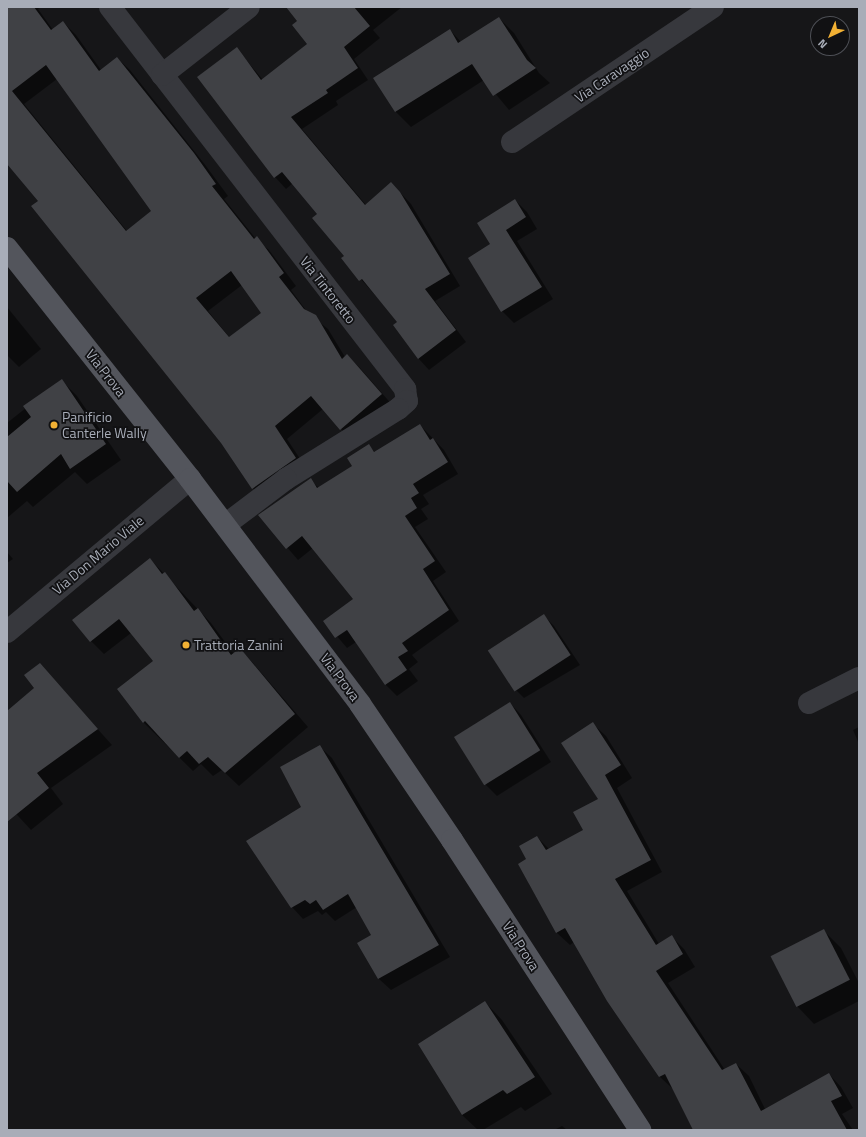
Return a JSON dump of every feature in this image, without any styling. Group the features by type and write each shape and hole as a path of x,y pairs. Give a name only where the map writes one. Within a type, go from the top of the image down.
{"main road":[{"name":"Via Prova","path":"7,248 190,479 360,704 460,853 640,1130"}],"street":[{"name":"Via Tintoretto","path":"110,7 405,390 407,400 398,409 286,479 225,525"},
{"path":"162,75 249,7"},
{"name":"Via Caravaggio","path":"512,142 713,7"},
{"name":"Via Don Mario Viale","path":"7,632 190,479"},
{"path":"810,703 859,678"}],"building":[{"path":"7,7 34,7 51,30 63,21 99,71 117,57 194,153 216,184 212,186 254,239 257,236 284,273 279,277 304,309 316,315 342,359 347,354 382,394 340,430 311,396 275,426 296,458 252,489 221,443 31,206 38,201 7,164","holes":["46,65 151,211 126,231 12,91","231,271 261,313 229,337 196,298"]},
{"path":"286,7 354,7 370,26 344,47 358,68 326,90 328,93 291,117 365,205 391,182 400,192 450,274 425,289 456,330 418,359 393,325 397,322 362,279 359,281 341,258 344,256 312,218 317,214 282,172 274,178 197,77 237,47 261,80 307,44 292,25 297,21"},
{"path":"499,17 527,60 536,68 493,96 472,64 395,112 373,78 450,29 458,43"},
{"path":"515,199 526,217 506,230 542,287 501,312 468,258 490,244 477,223"},
{"path":"62,379 106,444 70,469 61,454 17,492 7,481 7,437 31,417 23,406"},
{"path":"420,424 430,440 433,438 448,462 413,484 419,493 411,498 417,508 405,516 435,561 423,569 449,610 402,643 408,651 398,657 407,670 385,685 347,630 335,638 323,621 353,599 302,536 286,549 258,515 311,478 317,488 352,466 347,458 369,444 374,452"},
{"path":"150,558 162,574 165,572 194,611 198,608 231,655 240,648 295,714 225,773 208,757 199,764 187,751 179,758 145,721 143,723 117,689 153,661 119,619 90,642 72,620"},
{"path":"544,614 571,655 514,692 488,650"},
{"path":"40,663 98,729 37,773 49,788 7,822 7,711 34,688 24,675"},
{"path":"510,702 540,750 484,785 454,737"},
{"path":"593,722 621,765 605,775 651,860 615,879 656,945 672,935 683,954 656,971 722,1070 736,1063 761,1111 829,1073 842,1096 831,1101 847,1130 693,1130 665,1074 659,1077 607,1001 565,928 556,933 518,864 526,859 519,846 537,836 546,850 583,830 573,812 598,799 561,743"},
{"path":"320,745 439,945 378,979 357,943 371,935 348,894 323,910 316,900 310,904 305,900 291,908 246,841 301,807 280,767"},
{"path":"824,929 850,980 796,1007 771,956"},
{"path":"485,1001 535,1077 507,1094 503,1090 462,1115 418,1044"}],"place":[{"name":"Panificio Canterle Wally","path":"54,425"},
{"name":"Trattoria Zanini","path":"186,645"}]}
